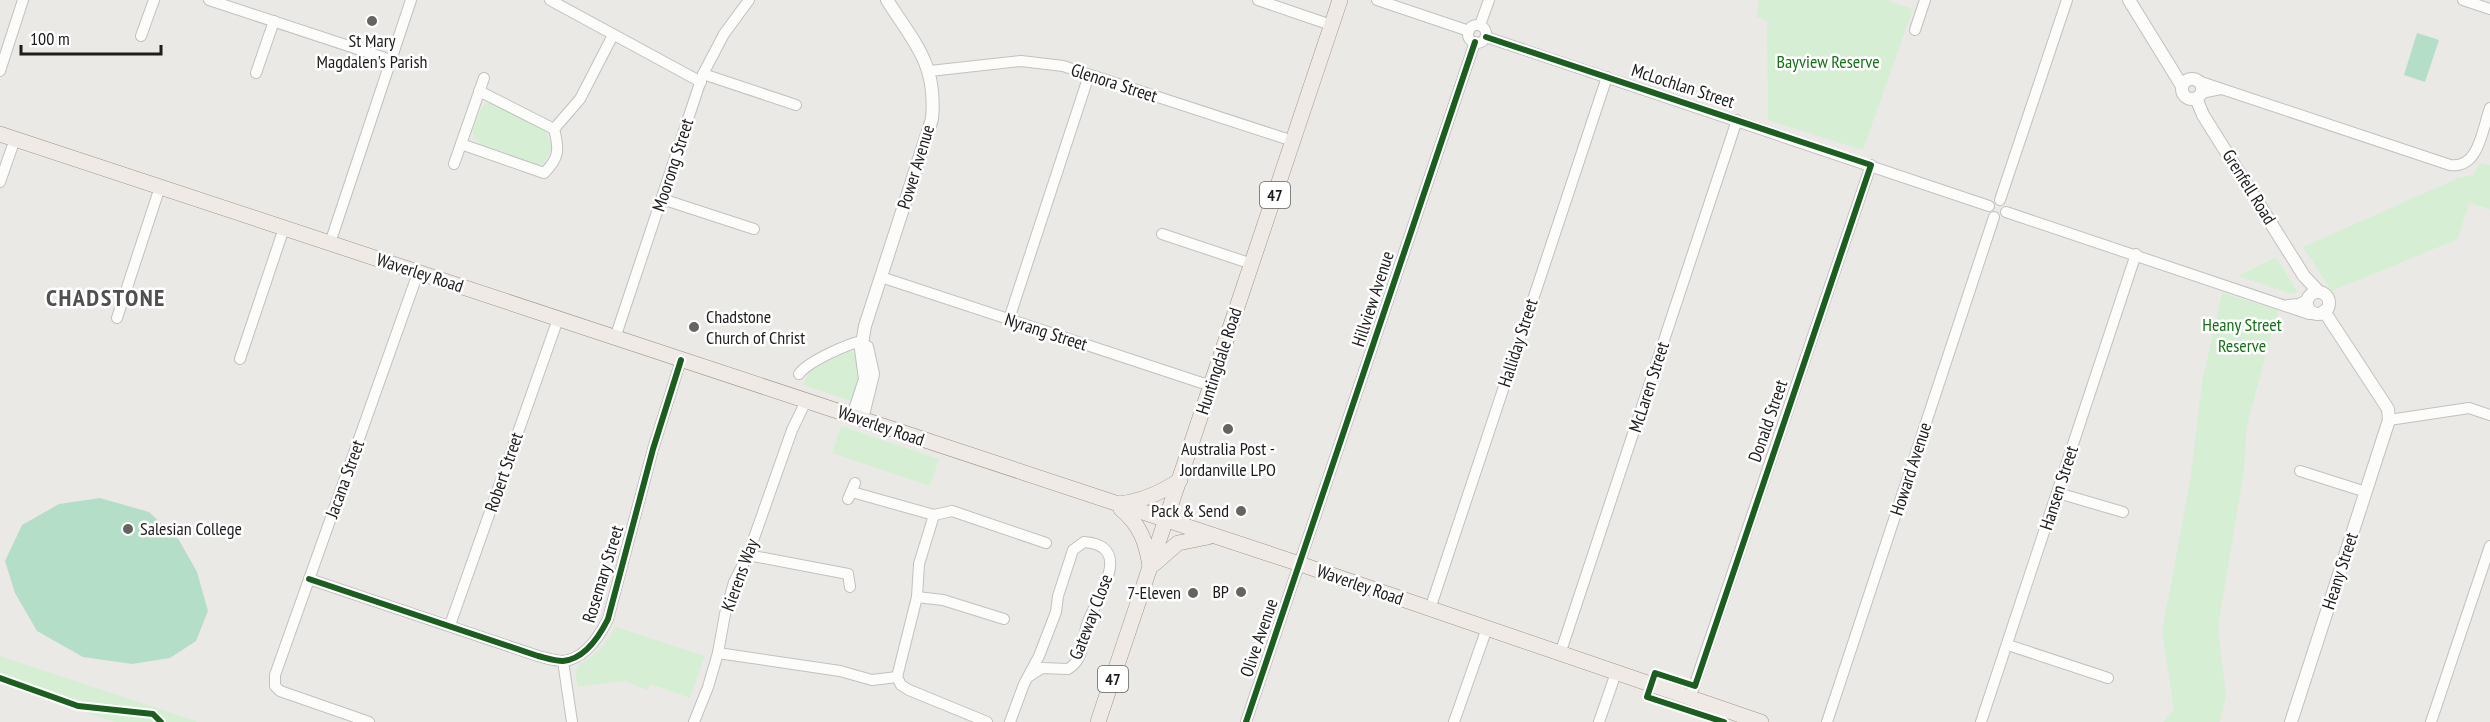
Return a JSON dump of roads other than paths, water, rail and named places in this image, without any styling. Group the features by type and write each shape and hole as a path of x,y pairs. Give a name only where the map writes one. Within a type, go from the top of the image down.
{"main road":[{"name":"Huntingdale Road","path":"1098,722 1340,0"},
{"name":"Waverley Road","path":"0,134 1300,564 1690,698 1739,718 1761,722"},
{"path":"1116,505 1137,502 1180,480"},
{"path":"1116,505 1134,520 1142,532 1150,568 1178,543 1211,536"}],"street":[{"path":"0,71 23,0"},
{"path":"141,36 154,0"},
{"path":"210,0 391,60"},
{"path":"330,243 411,0"},
{"path":"550,0 613,35 702,78 796,105"},
{"name":"Moorong Street","path":"615,338 702,78 724,34 749,0"},
{"name":"Power Avenue","path":"857,418 865,379 861,349 865,326 932,119 934,94 930,71 887,0"},
{"path":"1258,0 1331,25"},
{"path":"1377,0 1469,30"},
{"path":"1480,25 1488,0"},
{"path":"1915,30 1925,0"},
{"path":"2000,200 2067,0"},
{"name":"Grenfell Road","path":"2129,0 2171,65 2193,88 2203,115 2304,276 2312,296"},
{"path":"2463,0 2490,9"},
{"path":"256,73 274,21"},
{"path":"1480,25 1485,29 1486,37 1482,41 1474,42 1470,39 1469,30 1473,26 1480,25"},
{"path":"554,129 580,99 613,35"},
{"name":"McLochlan Street","path":"1486,37 1989,206"},
{"name":"Hillview Avenue","path":"1300,564 1474,42"},
{"name":"Glenora Street","path":"930,71 1021,61 1063,66 1293,141"},
{"path":"1009,319 1089,75"},
{"name":"Halliday Street","path":"1430,609 1607,77"},
{"path":"454,164 484,78"},
{"path":"2193,88 2221,89 2461,167 2470,162 2475,153 2490,108"},
{"path":"461,144 544,173 552,165 559,148 554,129 479,91"},
{"name":"McLaren Street","path":"1560,654 1737,120"},
{"path":"0,182 15,139"},
{"name":"Donald Street","path":"1690,698 1871,165"},
{"path":"117,318 160,187"},
{"path":"662,199 754,230"},
{"path":"2000,200 2005,203 2006,212 2002,216 1995,217 1990,213 1989,206 1992,201 2000,200"},
{"path":"2006,212 2309,314 2320,312 2328,302 2325,295 2312,296 2299,304 2284,305"},
{"name":"Howard Avenue","path":"1827,722 1995,217"},
{"path":"240,359 284,228"},
{"path":"1162,234 1252,264"},
{"name":"Hansen Street","path":"1981,722 2136,254"},
{"name":"Jacana Street","path":"369,722 282,692 275,686 275,675 418,273"},
{"name":"Nyrang Street","path":"881,277 1211,386"},
{"path":"2312,296 2310,310 2320,312 2388,409 2389,420 2469,408 2490,415"},
{"name":"Robert Street","path":"450,625 558,319"},
{"path":"798,374 806,367 841,349 863,341"},
{"name":"Rosemary Street","path":"563,661 582,652 598,639 608,619 653,449 681,360"},
{"name":"Kierens Way","path":"696,722 718,653 734,582 748,555 792,430 794,413 803,399"},
{"name":"Heany Street","path":"2291,722 2389,420"},
{"path":"2300,471 2366,492"},
{"path":"852,491 934,515 952,511 1047,542"},
{"path":"2058,493 2123,512"},
{"path":"934,515 919,564 917,597 897,677 901,685 909,690 987,722"},
{"name":"Gateway Close","path":"1010,722 1028,676 1039,656 1056,612 1058,596 1073,550 1084,542 1103,546 1108,553 1110,568 1101,598 1088,622 1079,659 1068,669 1042,668 1028,676"},
{"path":"2431,722 2490,546"},
{"path":"748,555 848,574 850,587"},
{"name":"Olive Avenue","path":"1246,722 1300,564"},
{"path":"309,579 538,656 563,661 572,722"},
{"path":"917,597 943,600 1004,619"},
{"path":"1454,722 1487,628"},
{"path":"2008,645 2108,678"},
{"path":"718,653 840,671 872,680 897,677"},
{"path":"1599,722 1616,673"}],"place":[{"name":"St Mary Magdalen's Parish","path":"372,21"},
{"name":"Chadstone Church of Christ","path":"694,327"},
{"name":"Australia Post - Jordanville LPO","path":"1228,429"},
{"name":"Pack & Send","path":"1241,511"},
{"name":"Salesian College","path":"128,529"},
{"name":"BP","path":"1241,592"},
{"name":"7-Eleven","path":"1193,593"}],"district":[{"name":"CHADSTONE","path":"106,298"}],"park label":[{"name":"Bayview Reserve","path":"1828,62"},
{"name":"Heany Street Reserve","path":"2242,335"}]}
